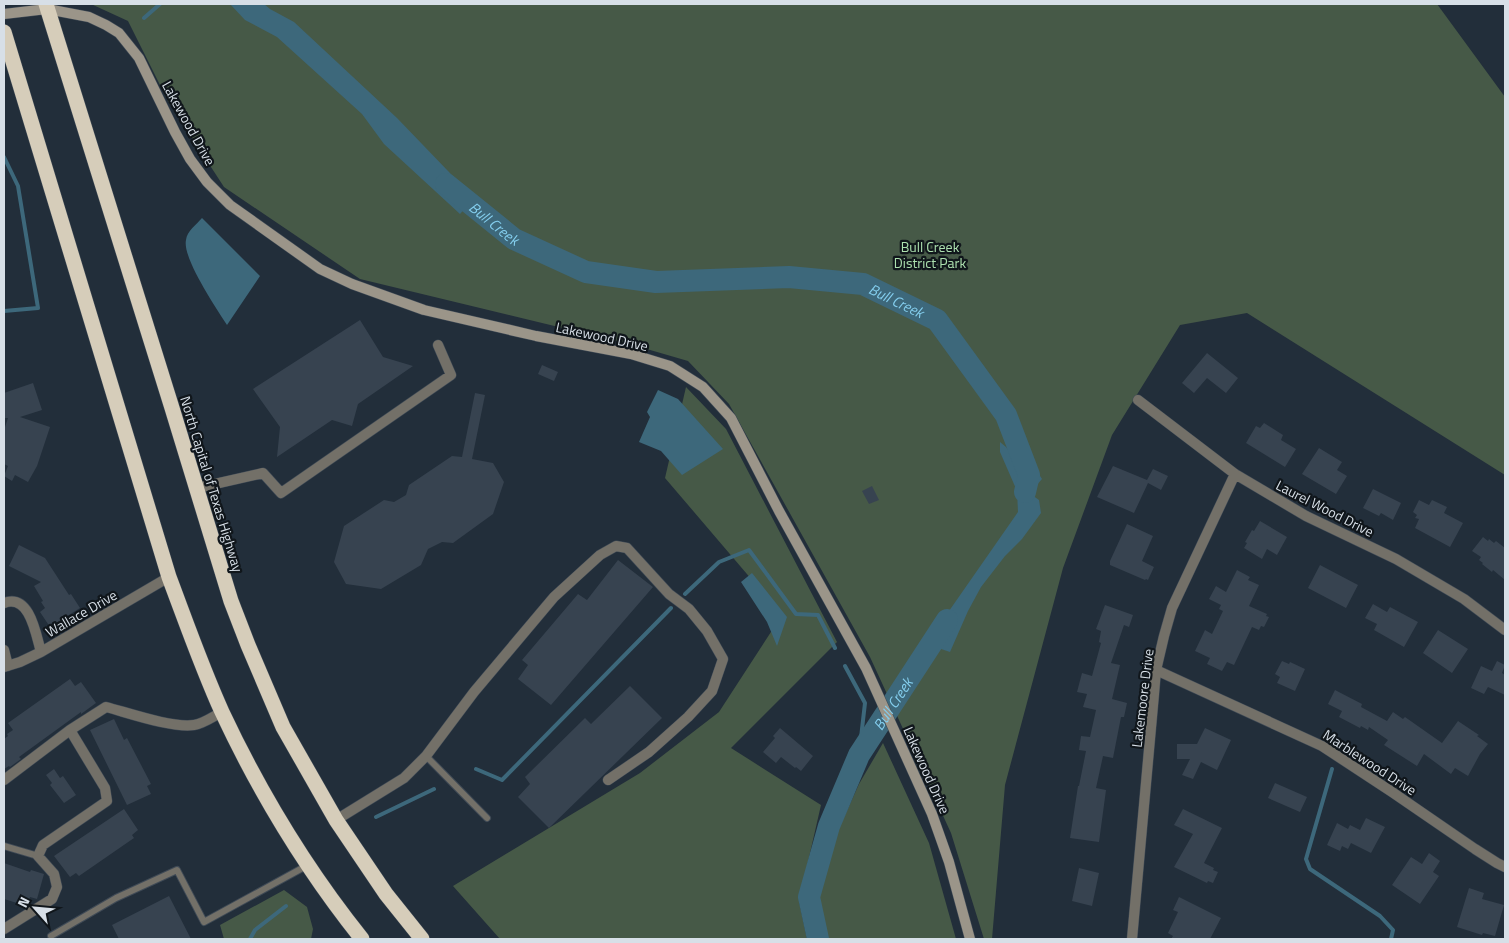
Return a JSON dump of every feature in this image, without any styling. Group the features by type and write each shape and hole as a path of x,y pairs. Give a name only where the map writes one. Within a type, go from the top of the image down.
{"highway":[{"name":"North Capital of Texas Highway","path":"46,6 231,601 248,645 283,727 336,820 386,894 422,939"},
{"path":"4,32 170,577 196,648 222,712 272,809 336,907 362,939"}],"street":[{"name":"Lakewood Drive","path":"4,14 46,6 106,24 118,33 139,58 175,132 190,159 207,182 230,204 320,269 352,284 424,310 536,336 631,354 662,363 703,387 730,418 866,668 932,814 970,939"},
{"path":"197,488 263,473 281,493 451,375 438,345"},
{"name":"Laurel Wood Drive","path":"1138,400 1235,474 1306,516 1396,559 1464,599 1505,630"},
{"name":"Lakemoore Drive","path":"1132,939 1156,670 1172,608 1235,474"},
{"path":"336,820 404,778 426,756 474,692 554,597 600,555 616,546 628,548 669,594 689,609 707,631 723,660 712,691 688,718 649,752 608,780"},
{"name":"Wallace Drive","path":"6,666 41,652 170,577"},
{"path":"4,603 9,601 16,602 28,611 41,652"},
{"path":"4,650 6,666"},
{"name":"Marblewood Drive","path":"1156,670 1322,746 1505,867"},
{"path":"4,780 70,730 106,707 154,720 195,726 222,712"},
{"path":"4,929 52,899 57,886 54,874 38,856 43,846 107,801 105,788 70,730"}],"lane":[{"path":"426,756 487,818"},
{"path":"4,846 38,856"},
{"path":"51,936 116,898 177,870 204,922 308,865"}],"green space":[{"name":"Bull Creek District Park","path":"91,4 1437,4 1505,97 1505,475 1247,313 1180,325 1112,435 1063,568 1005,785 992,939 984,939 951,833 870,657 729,404 688,361 633,345 360,279 224,187 168,101 128,21"},
{"path":"686,387 726,429 837,642 731,748 821,805 799,901 807,939 500,939 453,886 640,773 719,712 782,615 665,478"},
{"path":"883,743 929,843 956,939 824,939 812,888 859,784"},
{"path":"284,890 307,907 313,929 311,939 224,939 220,925"}],"water":[{"path":"230,4 264,4 294,22 397,118 474,198 460,214 384,144 362,114 277,37 245,20"},
{"path":"202,218 260,276 227,325 201,283 189,259 186,248 188,234"},
{"path":"658,390 678,399 723,449 682,475 661,451 639,442 650,417 647,412"},
{"path":"1000,442 1013,456 1035,468 1042,479 1035,487 1032,495 1039,500 1041,513 1022,539 1005,556 981,587 950,652 926,644 1018,512 1017,491 1000,452"},
{"path":"752,573 787,617 777,646 767,622 741,582"}],"building":[{"path":"360,320 383,357 413,366 358,404 352,426 332,420 277,457 280,427 253,389"},
{"path":"1207,353 1238,378 1226,393 1207,378 1194,393 1182,383"},
{"path":"542,365 558,372 554,381 538,374"},
{"path":"33,383 42,410 20,417 50,427 37,466 28,482 15,475 12,481 4,476 8,466 4,464 4,430 8,418 4,418 4,393"},
{"path":"475,393 485,395 472,459 493,463 504,482 493,514 453,543 442,542 428,549 421,565 381,589 346,584 334,562 344,526 384,500 394,502 406,495 409,485 452,456 462,457"},
{"path":"1264,423 1283,435 1281,440 1296,449 1285,467 1246,443 1256,426 1260,428"},
{"path":"1319,448 1342,462 1337,470 1347,476 1336,494 1302,474"},
{"path":"1113,466 1147,480 1153,469 1168,476 1161,490 1148,483 1134,513 1097,497"},
{"path":"872,486 879,500 869,504 862,491"},
{"path":"1373,489 1401,503 1393,520 1381,513 1379,516 1363,508"},
{"path":"1419,500 1429,505 1432,500 1447,507 1444,513 1463,523 1450,547 1415,528 1419,519 1415,518 1417,515 1413,512"},
{"path":"1260,521 1287,537 1277,555 1267,549 1262,559 1244,548 1247,543 1245,542 1252,530 1254,531"},
{"path":"1127,524 1153,536 1142,561 1154,567 1148,580 1110,565 1110,561"},
{"path":"1483,537 1494,543 1496,541 1505,548 1505,580 1482,564 1479,560 1481,557 1472,551"},
{"path":"19,545 45,558 69,595 71,594 80,608 50,627 40,612 45,608 34,586 41,582 9,566"},
{"path":"618,560 653,587 551,705 518,679 528,665 522,660 578,594 587,600"},
{"path":"1320,565 1358,585 1346,608 1308,588"},
{"path":"1237,570 1250,577 1248,580 1259,585 1249,606 1267,614 1266,616 1269,617 1264,627 1261,626 1259,630 1252,627 1234,665 1227,662 1222,671 1207,664 1210,658 1195,651 1205,630 1212,634 1223,611 1219,609 1221,605 1209,599 1216,586 1226,592"},
{"path":"1373,604 1387,612 1390,607 1418,622 1404,647 1374,630 1377,624 1365,618"},
{"path":"1105,605 1133,615 1129,627 1124,625 1111,663 1120,665 1112,699 1127,703 1124,717 1121,717 1113,758 1103,756 1096,788 1106,790 1099,842 1070,838 1078,786 1086,751 1079,750 1081,736 1090,737 1096,710 1083,707 1087,694 1077,692 1082,673 1092,676 1101,643 1099,642 1101,631 1096,629"},
{"path":"1438,630 1468,649 1452,673 1423,653"},
{"path":"1282,661 1289,664 1290,662 1305,669 1295,691 1277,683 1280,677 1275,674"},
{"path":"1497,661 1505,665 1502,673 1505,675 1505,695 1488,687 1484,694 1471,688 1481,666 1492,671"},
{"path":"70,679 75,686 81,682 96,703 19,757 21,759 10,767 4,769 4,739 13,730 8,723"},
{"path":"630,686 662,718 549,828 518,797 530,784 525,777 585,718 591,724"},
{"path":"1335,690 1362,704 1361,707 1387,721 1393,712 1403,719 1405,717 1442,743 1458,721 1479,735 1477,736 1488,744 1468,776 1455,768 1451,774 1424,754 1417,766 1384,745 1388,740 1369,727 1368,730 1361,726 1360,728 1339,717 1342,711 1328,704"},
{"path":"114,719 124,740 127,738 151,784 147,786 151,794 127,805 90,730"},
{"path":"780,728 813,756 801,771 781,757 776,763 763,752 775,738 773,736"},
{"path":"1205,728 1231,740 1217,770 1201,762 1193,779 1182,775 1190,759 1177,759 1177,744 1197,744"},
{"path":"54,769 60,778 63,776 76,795 64,803 50,785 52,783 46,775"},
{"path":"1275,783 1307,797 1300,812 1268,798"},
{"path":"124,809 138,830 132,835 134,838 79,876 76,873 70,877 54,856"},
{"path":"1183,809 1222,828 1204,863 1218,872 1213,883 1208,881 1207,883 1174,867 1193,834 1174,825"},
{"path":"1366,818 1385,827 1371,853 1351,843 1348,849 1342,846 1340,851 1327,845 1337,823 1348,829 1350,825 1360,830"},
{"path":"1429,853 1440,861 1433,872 1439,876 1420,904 1392,885 1411,857 1422,864"},
{"path":"4,863 30,872 31,870 44,874 37,899 30,897 27,906 4,899"},
{"path":"1079,868 1099,873 1092,906 1072,901"},
{"path":"1469,888 1484,893 1482,899 1504,905 1495,936 1483,933 1482,935 1457,927"},
{"path":"169,896 191,939 119,939 112,925"},
{"path":"1179,897 1221,918 1210,939 1171,939 1173,936 1168,933 1178,912 1173,910"}],"waterway":[{"path":"144,18 160,4"},
{"path":"4,157 18,186 38,308 4,311"},
{"name":"Bull Creek","path":"446,184 514,239 586,272 656,282 789,277 863,284 937,320 1006,415 1029,475 1025,492"},
{"path":"685,594 719,562 749,550 796,614 818,615 835,648"},
{"path":"476,769 502,780 671,608"},
{"name":"Bull Creek","path":"818,939 809,897 829,826 859,755 947,620"},
{"path":"845,666 865,703 859,755"},
{"path":"1332,769 1306,859 1310,869 1380,916 1393,930 1391,939"},
{"path":"376,817 434,789"},
{"path":"250,939 255,930 286,906"}]}
